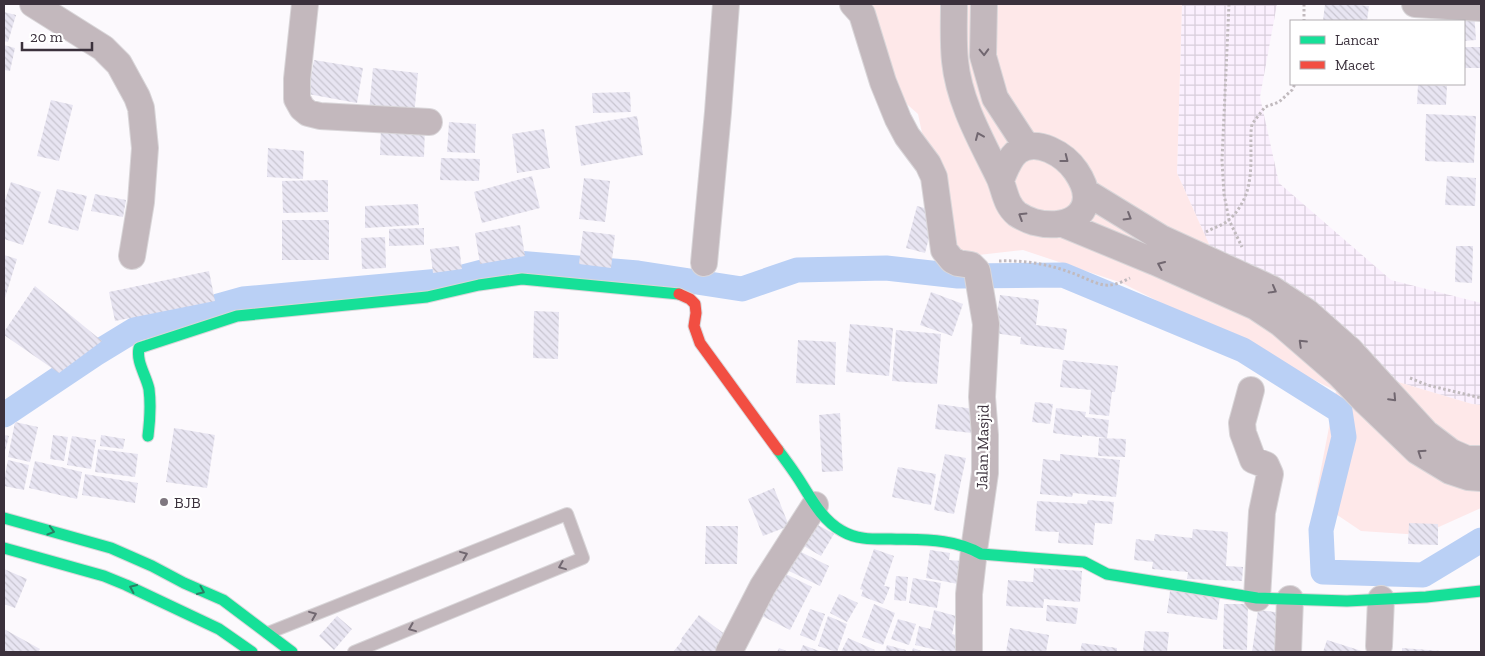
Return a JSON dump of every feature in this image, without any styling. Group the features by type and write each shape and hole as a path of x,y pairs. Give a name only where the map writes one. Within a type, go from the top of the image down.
{"main road":[{"path":"148,436 151,411 150,396 147,381 137,354 139,348 238,316 426,297 479,285 522,279 675,293 687,296 694,302 696,312 694,324 706,352 796,473 815,505 828,520 842,531 864,540 936,540 974,550 981,554 1084,562 1107,574 1257,598 1347,601 1426,597 1481,590"},
{"path":"4,518 111,548 223,600 268,632 292,652"},
{"path":"4,548 104,576 126,585 219,629 252,652"}],"street":[{"path":"33,4 103,48 119,64 138,97 145,148 141,202 132,256"},
{"path":"305,4 297,79 297,98 302,108 308,113 320,116 429,122"},
{"path":"704,263 726,4"},
{"name":"Jalan Masjid","path":"853,4 862,14 883,82 898,119 907,136 928,164 934,178 944,250 952,260 958,263 971,264 978,278 986,324 982,397 985,463 969,594 969,652"},
{"path":"954,4 954,44 957,76 967,108 984,148 1000,180 1006,199 1016,213 1025,219 1045,224 1062,224 1155,262 1256,307 1280,324 1340,375 1417,451 1450,471 1468,477 1481,478"},
{"path":"984,4 983,56 990,83 995,98 1028,146"},
{"path":"1415,4 1481,8"},
{"path":"1000,180 1010,161 1018,151 1028,146 1051,150 1061,155 1071,163 1080,177 1086,192 1082,211 1074,219 1062,224"},
{"path":"1086,192 1161,238 1272,289 1308,312 1350,350 1426,433 1452,452 1467,458 1481,459"},
{"path":"1251,390 1242,423 1243,433 1252,460 1266,466 1270,474 1262,512 1257,598"},
{"path":"729,652 763,586 815,505"},
{"path":"1288,652 1290,599"},
{"path":"1380,646 1382,599"}],"lane":[{"path":"268,632 566,514 583,558 354,652"}],"path":[{"path":"1229,4 1222,160 1224,194 1229,220 1246,255"},
{"path":"1304,4 1304,20"},
{"path":"1265,107 1278,102 1292,90 1294,85"},
{"path":"1402,375 1427,384 1481,398"}],"shaded area":[{"path":"853,4 1182,4 1177,173 1222,273 1341,365 1472,404 1481,405 1481,508 1421,535 1361,531 1315,500 1336,391 1122,283 1023,250 952,258 937,204 918,114 866,68"},
{"path":"1182,4 1277,4 1260,97 1279,183 1391,280 1481,303 1481,405 1472,404 1341,365 1222,273 1177,173"}],"building":[{"path":"1325,4 1369,6 1367,20 1323,20"},
{"path":"1474,11 1476,40 1465,41 1465,20 1452,20 1451,14"},
{"path":"4,12 16,15 8,42 4,41"},
{"path":"4,45 15,48 10,71 4,70"},
{"path":"1465,47 1481,47 1481,68 1465,68"},
{"path":"314,60 363,68 357,103 308,94"},
{"path":"373,68 418,73 414,116 369,111"},
{"path":"1418,85 1447,86 1446,105 1417,104"},
{"path":"630,92 631,112 593,113 592,93"},
{"path":"51,100 73,105 59,161 37,156"},
{"path":"1426,114 1476,116 1474,163 1425,161"},
{"path":"637,116 643,155 581,166 575,126"},
{"path":"449,122 476,124 475,153 447,152"},
{"path":"381,125 425,127 424,157 380,155"},
{"path":"544,129 550,168 517,173 512,134"},
{"path":"268,148 304,151 303,179 267,177"},
{"path":"441,158 480,159 479,181 440,180"},
{"path":"532,176 540,208 482,223 474,192"},
{"path":"1447,176 1476,178 1475,206 1445,205"},
{"path":"584,178 610,181 605,222 579,219"},
{"path":"328,180 328,212 283,213 282,181"},
{"path":"11,182 41,192 23,245 4,239 4,204"},
{"path":"57,189 87,196 78,231 48,223"},
{"path":"95,194 126,200 123,217 91,211"},
{"path":"418,204 419,225 365,228 365,206"},
{"path":"917,206 936,211 925,253 906,248"},
{"path":"282,220 329,220 329,260 282,260"},
{"path":"520,225 525,256 480,264 475,233"},
{"path":"424,228 424,245 389,246 389,229"},
{"path":"583,231 615,235 611,268 579,264"},
{"path":"385,237 386,268 362,269 361,238"},
{"path":"459,246 462,269 433,273 430,249"},
{"path":"1456,246 1473,246 1472,283 1455,282"},
{"path":"4,255 17,259 4,301"},
{"path":"209,271 215,301 115,321 109,292"},
{"path":"35,286 102,341 59,373 4,335 4,332"},
{"path":"931,292 963,304 952,336 920,325"},
{"path":"1000,295 1039,300 1036,325 1067,329 1064,350 1020,344 1021,337 994,333"},
{"path":"534,311 559,312 558,359 533,358"},
{"path":"850,324 893,328 889,376 846,372"},
{"path":"896,330 941,334 937,384 892,381"},
{"path":"798,340 836,342 835,385 796,383"},
{"path":"1063,360 1118,366 1115,392 1112,392 1109,416 1089,414 1091,390 1060,387"},
{"path":"1035,402 1053,404 1050,424 1032,422"},
{"path":"938,404 974,409 972,433 935,429"},
{"path":"1056,408 1086,412 1085,417 1109,420 1107,438 1053,433"},
{"path":"840,413 843,471 822,472 819,415"},
{"path":"15,422 38,427 30,462 8,457"},
{"path":"174,428 215,435 207,488 166,482"},
{"path":"4,435 9,436 4,455"},
{"path":"53,435 68,437 64,461 50,459"},
{"path":"101,435 125,439 123,449 100,446"},
{"path":"72,436 96,440 91,469 67,465"},
{"path":"1099,438 1126,439 1125,457 1098,456"},
{"path":"98,449 138,454 135,477 95,472"},
{"path":"945,454 966,458 954,514 934,510"},
{"path":"1060,454 1120,460 1116,497 1073,493 1072,497 1040,494 1043,459 1060,461"},
{"path":"8,460 29,465 24,490 4,486"},
{"path":"35,461 82,472 77,499 29,488"},
{"path":"898,467 936,474 931,505 892,497"},
{"path":"85,474 138,483 135,503 82,495"},
{"path":"774,488 789,526 763,536 748,499"},
{"path":"1088,500 1114,502 1112,524 1095,523 1093,545 1058,543 1059,532 1035,531 1037,501 1087,504"},
{"path":"809,520 834,534 821,556 797,542"},
{"path":"1409,523 1438,524 1438,545 1408,544"},
{"path":"706,526 738,526 737,564 705,564"},
{"path":"1193,529 1228,532 1226,566 1243,567 1242,581 1187,579 1188,572 1152,569 1153,562 1134,560 1136,539 1154,541 1155,534 1192,538"},
{"path":"874,549 894,556 884,586 890,587 883,604 861,596 863,590 860,589"},
{"path":"797,550 829,566 820,586 787,570"},
{"path":"930,550 950,553 949,560 961,561 958,584 926,578"},
{"path":"1034,568 1082,571 1080,602 1044,599 1043,608 1006,606 1008,580 1033,582"},
{"path":"4,569 27,579 15,608 4,604"},
{"path":"780,571 812,587 790,630 758,614"},
{"path":"896,576 908,577 906,601 894,600"},
{"path":"913,578 941,583 937,608 909,603"},
{"path":"1170,591 1220,597 1217,620 1167,613"},
{"path":"839,594 858,603 847,622 830,613"},
{"path":"874,604 895,613 883,645 862,637"},
{"path":"1224,604 1248,604 1247,650 1223,649"},
{"path":"1047,605 1078,608 1076,624 1046,621"},
{"path":"810,609 825,614 815,641 800,635"},
{"path":"934,610 956,616 952,634 963,637 959,652 945,652 915,645 919,626 930,629"},
{"path":"1258,610 1284,613 1279,652 1252,652"},
{"path":"699,615 730,638 719,652 673,652 682,641 681,639"},
{"path":"337,616 352,629 334,650 319,636"},
{"path":"828,616 847,624 837,652 818,646"},
{"path":"898,619 916,624 909,645 891,639"},
{"path":"1010,628 1049,635 1046,652 1006,652"},
{"path":"4,629 40,649 38,652 4,652"},
{"path":"1145,631 1169,632 1167,652 1143,652"},
{"path":"848,638 875,650 873,652 841,652"},
{"path":"1327,640 1365,652 1323,652"},
{"path":"1082,643 1117,648 1117,652 1080,652"},
{"path":"803,645 822,652 800,652"},
{"path":"887,645 906,650 905,652 885,652"},
{"path":"779,648 789,652 777,652"},
{"path":"913,648 924,652 912,652"},
{"path":"1402,648 1442,651 1442,652 1402,652"}],"waterway":[{"path":"4,415 136,329 243,299 451,280 517,263 638,273 742,289 797,270 886,268 958,276 1063,275 1243,350 1340,411 1344,437 1321,530 1323,572 1423,575 1481,540"}],"traffic: fast":[{"path":"148,436 150,395 139,358 139,348 237,316 427,297 479,285 522,279 679,294"},
{"path":"778,450 827,520 842,531 860,537 949,542 981,554 1084,562 1107,574 1257,598 1347,601 1426,597 1481,591"},
{"path":"4,518 111,548 152,566 184,583 223,600 292,652"},
{"path":"4,548 104,576 126,585 219,629 252,652"}],"traffic: jam":[{"path":"679,294 690,299 695,304 694,326 700,343 778,450"}],"place":[{"name":"BJB","path":"164,502"}]}
